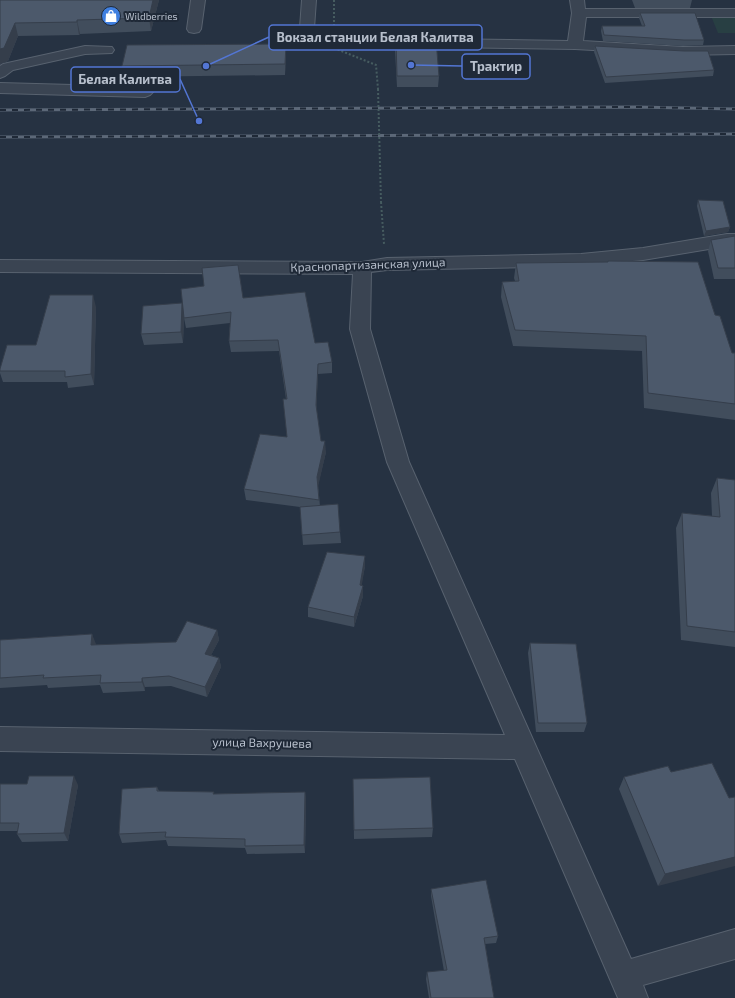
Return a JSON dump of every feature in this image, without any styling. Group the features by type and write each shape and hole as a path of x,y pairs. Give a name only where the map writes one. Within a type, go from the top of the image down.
{"street":[{"path":"194,29 198,0"},
{"path":"307,28 309,0"},
{"path":"575,45 578,7 735,12"},
{"path":"440,43 575,45 683,51 735,50"},
{"path":"0,73 8,67 85,50 107,50"},
{"path":"0,88 145,92"},
{"name":"Краснопартизанская улица","path":"0,266 362,268 386,264 581,260 643,254 727,240 735,240"},
{"path":"362,268 360,328 398,462 628,987 735,944"},
{"name":"улица Вахрушева","path":"0,739 524,747"}],"path":[{"path":"334,0 334,48 376,65 383,235"},
{"path":"334,37 419,38 440,43"}],"green space":[{"path":"711,16 735,16 735,33 718,33"}],"building":[{"path":"0,0 153,0 149,18 77,20 77,22 15,23 4,48 0,49"},
{"path":"640,13 695,13 704,40 604,35 602,26 645,26"},
{"path":"396,40 436,40 439,76 397,76"},
{"path":"286,44 285,64 122,66 127,45"},
{"path":"595,46 708,51 714,70 606,77"},
{"path":"698,200 723,201 730,227 706,231"},
{"path":"735,236 735,268 718,268 711,240"},
{"path":"608,261 698,262 715,315 720,316 732,353 735,353 735,404 648,393 646,336 515,330 502,282 519,281 516,263"},
{"path":"238,265 243,298 305,292 315,343 328,342 332,362 318,364 316,405 321,441 325,441 317,477 319,500 244,489 260,434 287,437 283,399 287,399 278,340 229,341 231,312 184,318 181,289 204,286 202,268"},
{"path":"50,295 93,295 91,374 65,377 65,371 0,371 7,345 36,345"},
{"path":"182,303 181,332 141,334 143,306"},
{"path":"717,478 735,480 735,632 687,626 682,513 720,517"},
{"path":"338,504 340,532 302,535 300,507"},
{"path":"327,552 365,556 360,585 363,586 354,617 308,607"},
{"path":"187,621 217,630 205,654 219,658 205,687 169,676 142,678 142,682 100,683 101,675 43,678 44,675 0,678 0,640 92,634 91,645 176,642"},
{"path":"530,643 576,644 587,723 538,723"},
{"path":"712,763 729,798 735,797 735,857 665,874 624,777 668,766 671,772"},
{"path":"29,776 74,776 64,833 17,834 19,823 0,823 0,784 27,784"},
{"path":"430,777 433,828 354,830 353,779"},
{"path":"157,787 157,791 214,792 213,794 305,792 304,845 245,846 245,839 165,837 166,832 119,834 122,789"},
{"path":"486,880 498,936 484,938 494,998 431,998 427,972 447,970 431,889"}],"railway":[{"path":"0,110 636,107 735,109"},
{"path":"0,137 735,134"}],"place":[{"name":"Wildberries","path":"111,16"},
{"name":"Трактир","path":"411,65"},
{"name":"Вокзал станции Белая Калитва","path":"206,66"},
{"name":"Белая Калитва","path":"199,121"}]}
